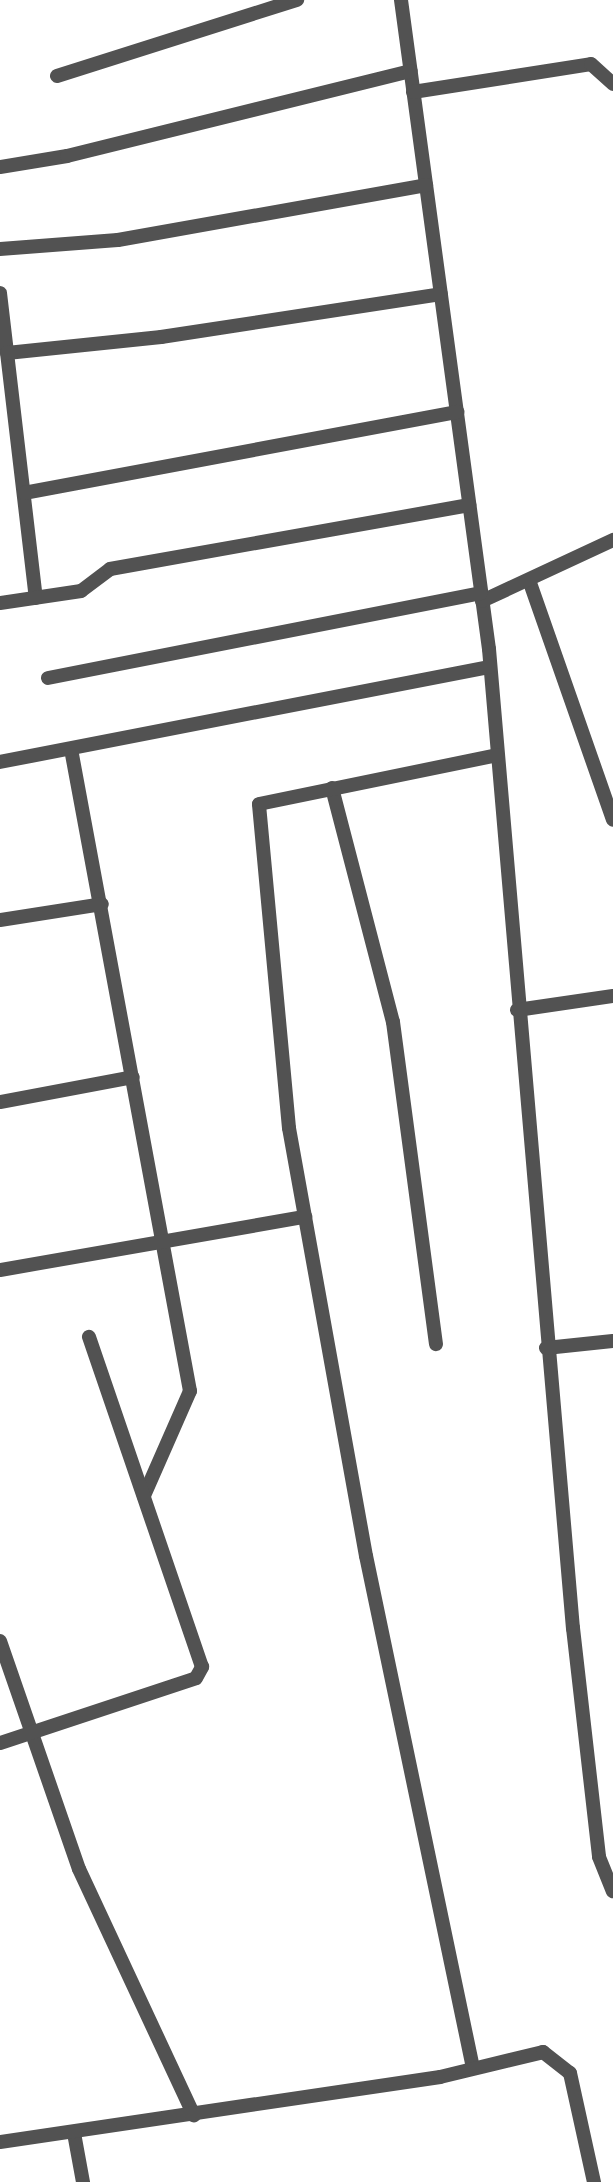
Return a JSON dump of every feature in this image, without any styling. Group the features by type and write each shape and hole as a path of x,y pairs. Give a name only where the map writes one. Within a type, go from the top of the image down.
{"street":[{"path":"57,76 297,0"},
{"path":"401,0 490,667 546,1348 599,1857 613,1891"},
{"path":"413,92 592,64 613,84"},
{"path":"0,166 76,154 411,71"},
{"path":"0,249 118,240 426,185"},
{"path":"0,293 36,598"},
{"path":"7,353 161,337 441,294"},
{"path":"24,493 457,412"},
{"path":"0,603 81,591 110,569 469,505"},
{"path":"48,678 482,597 529,580 613,540"},
{"path":"529,580 613,820"},
{"path":"0,762 490,667"},
{"path":"71,749 102,904 190,1391 144,1496"},
{"path":"473,2068 366,1556 289,1128 259,804 497,755"},
{"path":"332,788 393,1022 436,1344"},
{"path":"0,920 102,904"},
{"path":"517,1010 613,996"},
{"path":"0,1101 133,1077"},
{"path":"0,1270 164,1245 305,1217"},
{"path":"0,1744 200,1674 201,1661 89,1338"},
{"path":"546,1348 613,1341"},
{"path":"0,1641 79,1869 194,2116"},
{"path":"0,2142 194,2116 473,2068 531,2052 563,2063 582,2109 593,2182"},
{"path":"74,2133 83,2182"}]}
